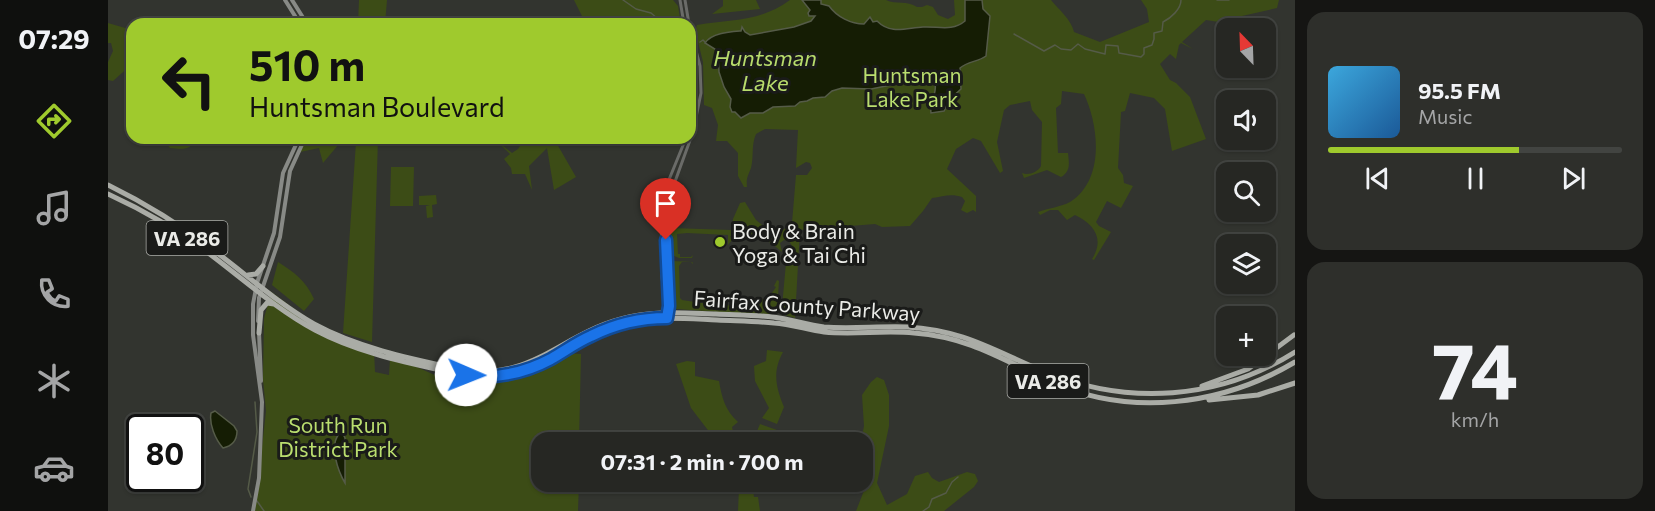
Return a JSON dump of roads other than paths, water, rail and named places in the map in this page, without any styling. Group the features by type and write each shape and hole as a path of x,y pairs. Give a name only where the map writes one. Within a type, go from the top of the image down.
{"highway":[{"name":"Fairfax County Parkway","path":"108,185 173,222 243,273 276,304 312,328 347,344 447,372 477,376 521,371 550,359 604,330 667,314 772,322 831,332 930,334 981,348 1047,380 1091,395 1144,402 1189,400 1243,387 1295,362"},
{"name":"Fairfax County Parkway","path":"108,194 166,224 305,318 345,338 443,365 475,371 502,370 521,366 603,325 630,317 667,314 773,317 827,327 906,327 936,330 980,342 1069,381 1115,392 1159,394 1202,390 1237,380 1269,367 1295,352"},
{"path":"243,273 254,275 263,266"},
{"path":"259,333 262,308 267,303 276,304"},
{"path":"1159,394 1193,389 1230,377 1255,364 1295,336"},
{"path":"1189,400 1253,396 1295,383"}],"main road":[{"path":"285,0 296,18"},
{"path":"292,0 303,18"},
{"path":"253,511 259,478 262,372 257,312 259,288 278,245 287,179 297,144"},
{"path":"261,385 252,321 263,266 273,233 284,173 301,144"}],"street":[{"path":"680,0 683,18"},
{"path":"685,0 688,18"},
{"path":"696,50 700,66 701,93 696,117"},
{"path":"667,314 660,227 661,209 666,187 684,144"},
{"path":"667,314 668,201 689,144"}],"water":[{"name":"Huntsman Lake","path":"802,0 821,0 821,4 829,6 840,17 854,23 864,24 870,17 873,22 877,21 888,28 899,30 955,26 965,21 965,0 982,0 983,9 990,16 986,56 960,68 961,89 950,99 944,111 931,113 935,82 933,77 924,74 921,75 921,80 910,82 903,80 896,84 871,89 842,88 832,91 825,97 813,98 795,106 773,107 763,113 750,113 741,118 732,112 730,107 731,99 719,72 718,51 705,43 716,35 741,31 742,27 750,35 794,27 811,21 815,16 809,16 810,10"},
{"path":"215,411 237,431 233,442 223,448 212,427 211,413"},
{"path":"339,434 343,434 345,438 345,483 337,465 335,452 336,439"}],"waterway":[{"path":"623,0 636,9 651,13 657,18"},
{"path":"1014,34 1044,51 1055,45 1061,49 1071,50 1078,44 1085,49 1105,54 1106,45 1118,46 1119,53 1141,57 1144,54 1144,48 1152,45 1154,33 1162,31 1163,22 1175,13 1181,0"},
{"path":"1217,0 1229,0"},
{"path":"700,42 703,40 705,42"},
{"path":"251,497 248,489 257,432 255,402"},
{"path":"923,511 929,507 932,499 946,493 958,477"},
{"path":"257,501 264,511"}],"place":[{"name":"Body & Brain Yoga & Tai Chi","path":"720,242"}],"park label":[{"name":"Huntsman Lake Park","path":"912,86"},
{"name":"South Run District Park","path":"338,436"}]}
